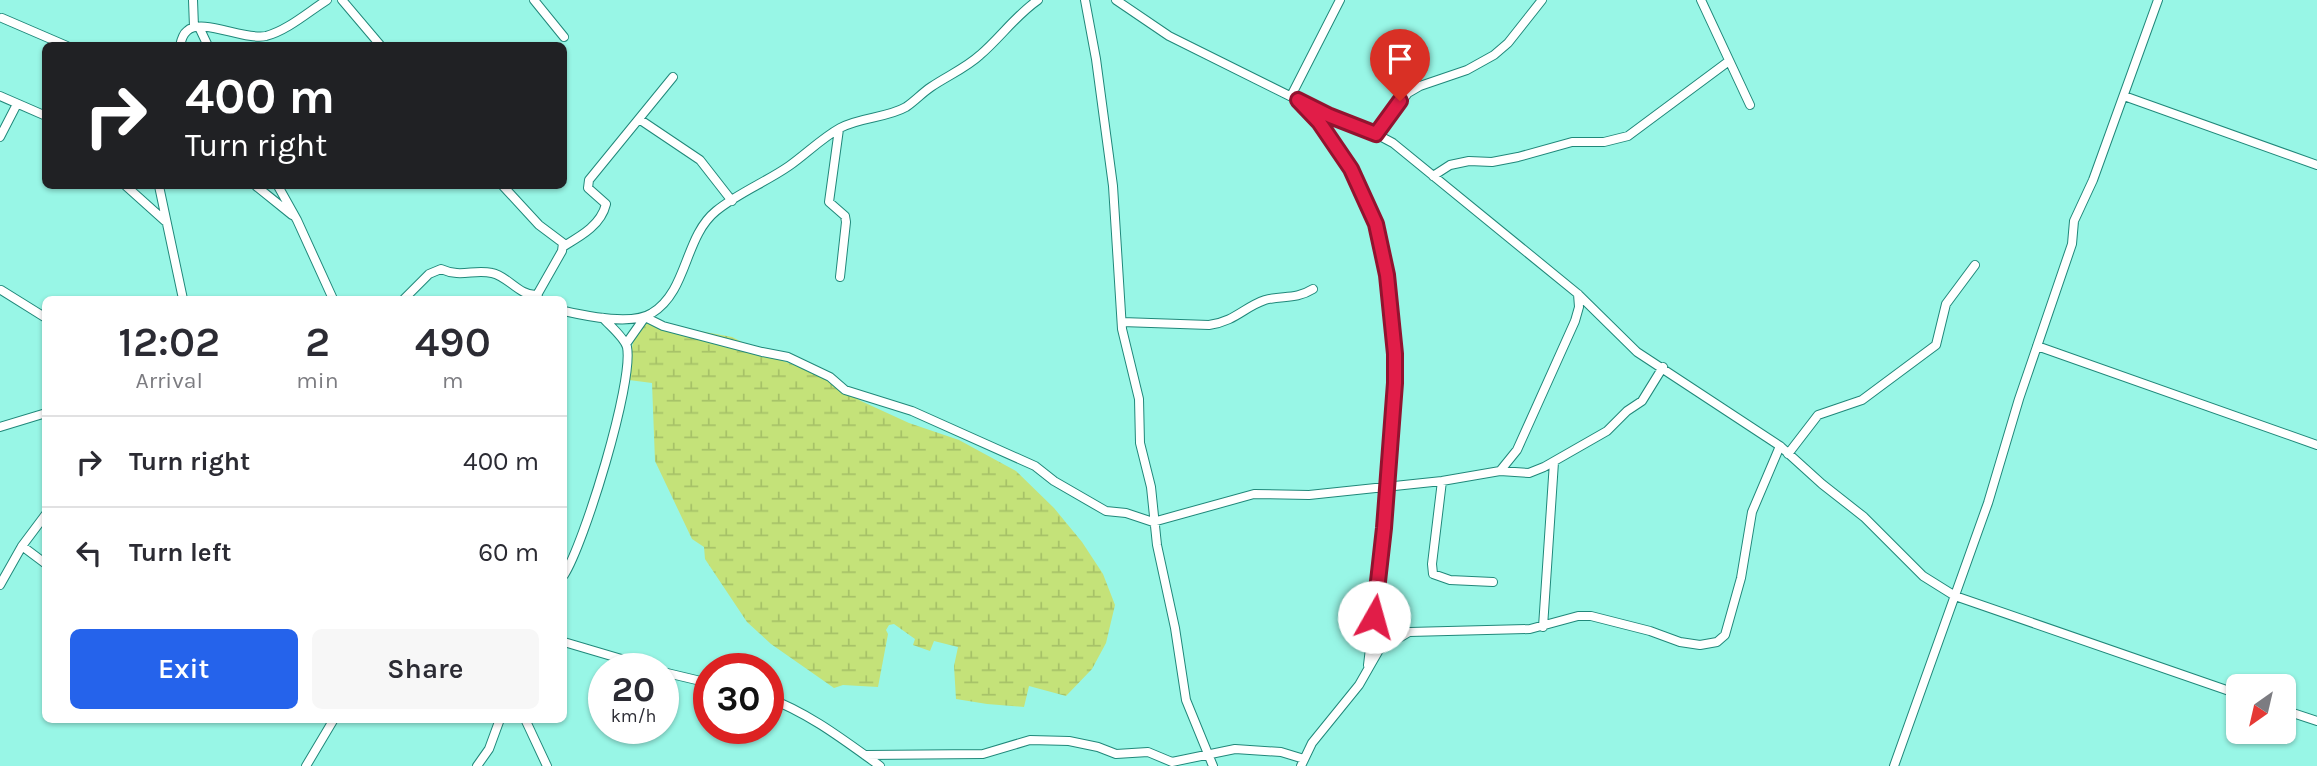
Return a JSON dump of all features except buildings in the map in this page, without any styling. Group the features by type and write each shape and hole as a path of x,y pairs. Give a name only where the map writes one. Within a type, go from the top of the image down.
{"street":[{"path":"193,0 197,27 206,42"},
{"path":"182,42 187,30 197,27 254,38 267,36 327,0"},
{"path":"342,0 378,42"},
{"path":"534,0 564,37"},
{"path":"626,344 645,317 664,305 706,221 718,209 788,167 839,129 902,109 980,55 1038,0"},
{"path":"1085,0 1096,59 1113,187 1122,322 1139,399 1140,443 1151,487 1153,523 1175,628 1186,700 1213,766"},
{"path":"1116,0 1169,36 1330,116 1394,143 1578,293 1637,352 1780,446 1864,517 1923,576 1955,596 2226,690"},
{"path":"1294,98 1340,0"},
{"path":"1376,134 1408,93 1420,86 1467,70 1494,55 1508,43 1542,0"},
{"path":"1701,0 1750,105"},
{"path":"1894,766 1989,503 2037,346 2072,244 2072,226 2093,180 2158,0"},
{"path":"2,18 58,42"},
{"path":"1433,176 1450,165 1518,157 1572,142 1619,140 1729,61"},
{"path":"539,296 564,246 586,233 605,211 606,204 587,184 673,77"},
{"path":"0,96 42,114"},
{"path":"2124,96 2317,165"},
{"path":"1294,98 1319,122 1351,169 1381,241 1395,354 1395,383 1383,540 1367,669"},
{"path":"0,137 17,104"},
{"path":"639,119 700,160 732,201"},
{"path":"839,129 830,202 845,216 846,222 840,277"},
{"path":"129,189 166,222"},
{"path":"160,189 182,296"},
{"path":"260,189 297,220"},
{"path":"280,189 332,296"},
{"path":"506,189 539,225 564,246"},
{"path":"1788,454 1818,415 1862,400 1936,345 1946,304 1975,265"},
{"path":"407,296 429,274 441,269 457,274 494,273 530,296"},
{"path":"1122,322 1221,324 1261,302 1294,298 1313,289"},
{"path":"1,290 42,316"},
{"path":"1500,471 1517,450 1575,321 1579,307 1578,293"},
{"path":"567,312 603,318 645,317 663,326 762,352 788,356 830,377 845,390 912,411 1035,466 1054,481 1106,511 1126,513 1153,523 1254,494 1309,495 1442,481 1500,471 1529,474 1598,437 1642,401 1663,367"},
{"path":"567,569 580,544 610,449 626,374 626,344 603,318"},
{"path":"2037,346 2317,445"},
{"path":"0,427 42,414"},
{"path":"865,755 983,754 1030,740 1069,741 1116,754 1148,752 1172,762 1209,753 1249,749 1281,752 1302,762 1312,743 1359,685 1379,650 1409,632 1543,627 1591,616 1650,631 1680,642 1712,644 1725,635 1741,578 1752,512 1780,446"},
{"path":"1543,627 1554,462"},
{"path":"1442,481 1433,574 1450,580 1493,582"},
{"path":"0,585 22,546 42,519"},
{"path":"22,546 42,561"},
{"path":"567,643 601,653"},
{"path":"784,704 878,765"},
{"path":"2296,714 2317,721"},
{"path":"306,766 332,723"},
{"path":"477,766 489,749 499,723"},
{"path":"527,723 547,766"}],"green space":[{"path":"645,321 732,337 770,356 813,372 861,401 909,423 959,440 1016,471 1054,508 1082,542 1103,574 1115,605 1106,643 1092,669 1066,696 1029,686 1024,707 956,699 954,666 958,647 934,641 930,651 913,645 915,639 894,624 889,625 886,630 888,634 878,687 843,685 834,688 771,644 747,622 705,559 704,547 692,539 655,461 652,383 629,380 634,341"}],"route":[{"path":"1374,617 1395,383 1395,354 1387,275 1376,224 1351,169 1319,122 1298,100 1376,134 1400,101"}]}
